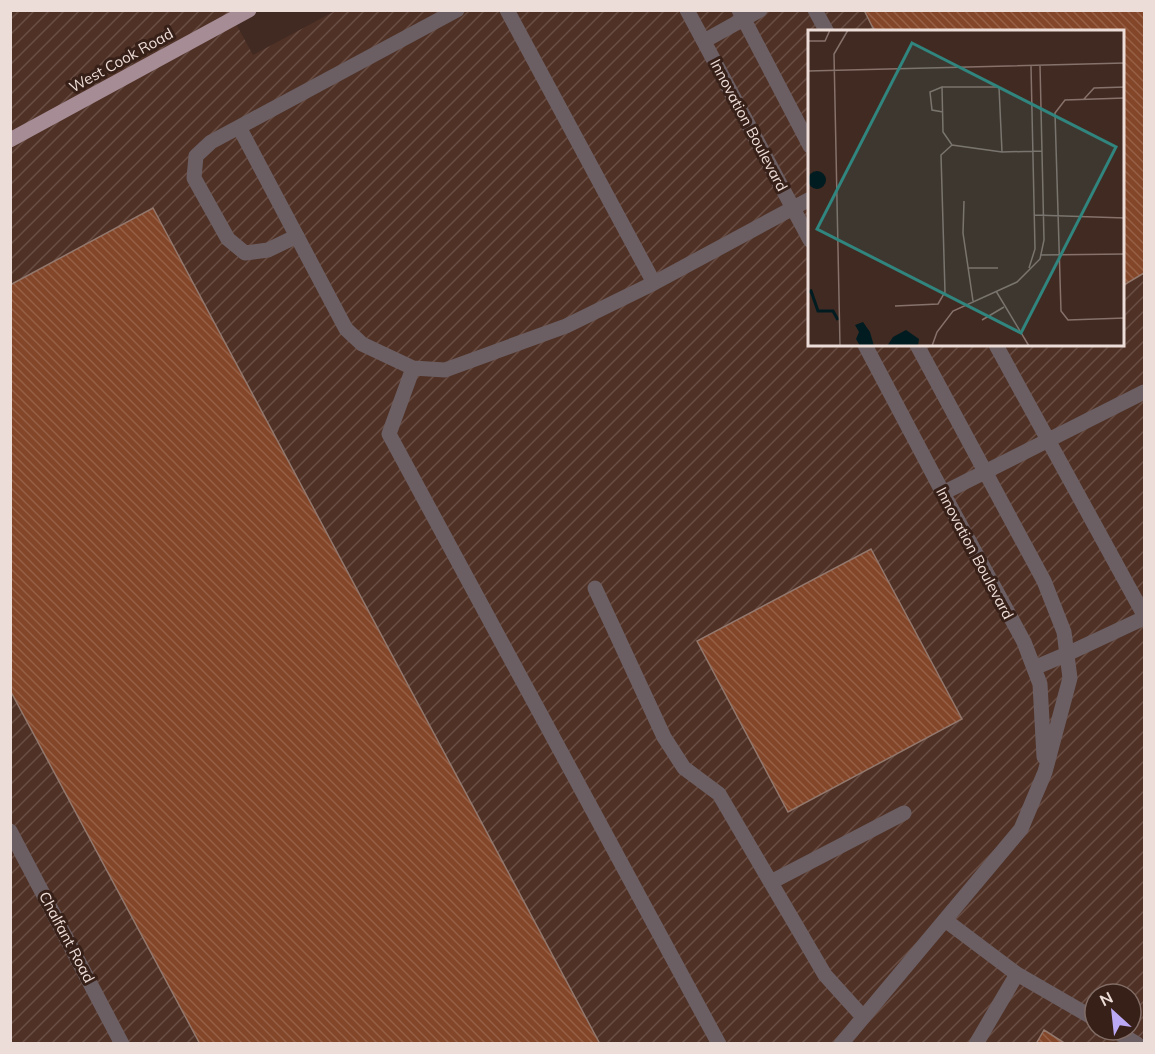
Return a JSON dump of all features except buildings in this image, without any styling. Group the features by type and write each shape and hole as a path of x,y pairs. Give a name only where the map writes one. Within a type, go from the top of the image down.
{"main road":[{"name":"West Cook Road","path":"10,140 249,10"}],"street":[{"path":"297,236 268,250 245,253 228,239 194,178 196,156 211,142 457,10"},
{"path":"507,10 654,283"},
{"name":"Innovation Boulevard","path":"687,10 808,236"},
{"path":"704,41 742,15 760,10"},
{"path":"815,10 825,30"},
{"path":"742,15 808,142"},
{"path":"239,127 346,329 362,344 413,368 445,370 566,326 654,283 808,200"},
{"name":"Innovation Boulevard","path":"866,346 1024,642 1040,684 1045,772"},
{"name":"Innovation Boulevard","path":"841,1044 1021,829 1045,772 1070,678 1064,632 1044,581 917,346"},
{"path":"997,346 1144,616 1034,668"},
{"path":"413,368 389,434 719,1044"},
{"path":"943,493 1144,392"},
{"path":"596,588 664,737 684,768 719,794 825,975 863,1017"},
{"path":"771,882 904,813"},
{"name":"Chalfant Road","path":"10,831 122,1044"},
{"path":"945,920 1017,974 1083,1012"},
{"path":"976,1044 1017,974"}],"shaded area":[{"path":"10,11 229,11 253,55 335,11 1144,11 1144,1043 11,1043"}]}
